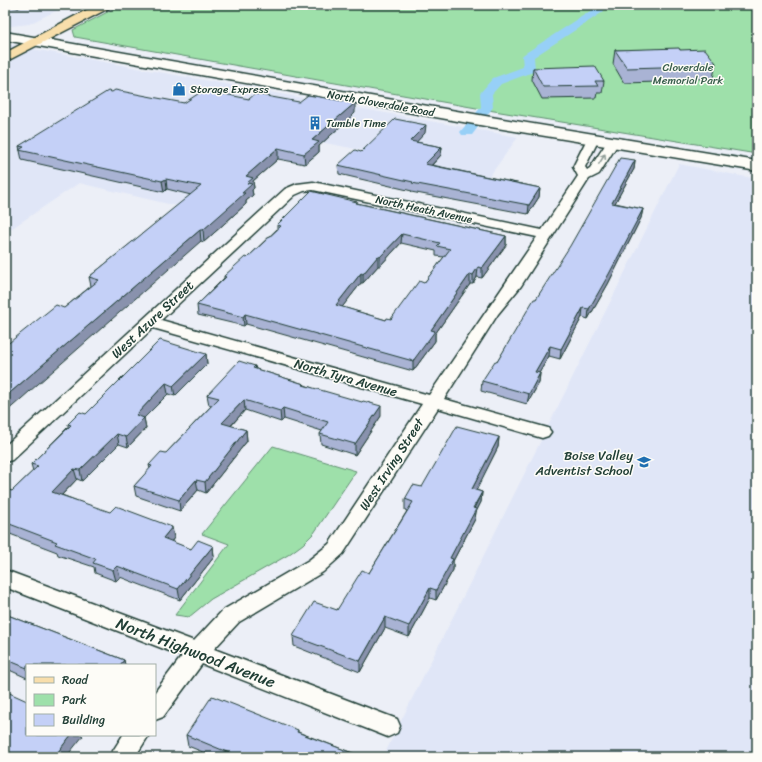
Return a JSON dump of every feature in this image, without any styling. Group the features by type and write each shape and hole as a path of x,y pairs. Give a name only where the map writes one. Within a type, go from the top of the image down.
{"main road":[{"path":"5,58 30,40 89,5"},
{"path":"5,47 30,40 105,5"},
{"name":"North Cloverdale Road","path":"5,36 183,69 757,166"}],"street":[{"path":"584,176 579,167 593,139"},
{"name":"West Irving Street","path":"156,709 198,653 231,616 316,566 336,549 492,312 513,286 584,176 595,171 613,142"},
{"name":"North Heath Avenue","path":"302,187 314,186 546,235"},
{"name":"West Azure Street","path":"5,456 290,192 302,187"},
{"name":"North Tyra Avenue","path":"150,322 542,432"},
{"name":"North Highwood Avenue","path":"5,578 388,726"},
{"path":"121,757 136,736"}],"shaded area":[{"path":"5,5 68,5 29,24 11,26 5,25"},
{"path":"5,44 518,137 486,181 429,170 433,164 274,133 181,207 79,183 5,233"},
{"name":"Boise Valley Adventist School","path":"679,164 757,179 757,757 383,757"}],"green space":[{"name":"Cloverdale Memorial Park","path":"121,5 757,5 757,154 482,109 75,37 73,30"},
{"path":"273,446 356,471 314,533 303,544 288,555 211,599 189,617 175,615 229,544 202,534"}],"building":[{"path":"679,48 680,50 705,49 716,63 693,64 695,66 627,68 615,50"},
{"path":"595,66 604,81 595,81 598,86 543,87 533,68"},
{"path":"115,90 184,103 204,90 249,99 255,94 299,102 308,95 355,103 312,140 319,142 304,154 278,148 246,176 253,178 247,183 252,184 242,193 245,193 5,397 5,346 56,305 64,308 99,280 89,277 201,186 166,179 162,181 19,150 24,147 19,146 108,91 112,92"},
{"path":"395,119 426,125 410,141 442,147 425,164 540,188 529,205 412,183 413,182 338,165 355,150 361,152"},
{"path":"620,158 635,160 612,203 643,209 589,309 583,308 561,349 550,346 535,372 540,373 529,394 482,381 495,361 497,362 534,299 536,299 570,246"},
{"path":"311,191 357,202 356,203 506,236 482,268 478,267 473,275 470,274 431,330 435,331 413,361 245,314 243,317 197,305 226,277 224,276 245,257 247,258 281,226 277,225","holes":["402,234 440,243 437,246 450,249 424,283 419,281 391,319 387,318 386,320 336,305 361,273 363,274 378,256 380,257"]},
{"path":"160,340 206,354 173,386 166,383 136,415 144,418 126,437 117,434 80,470 74,469 52,492 110,512 116,506 172,527 163,538 191,549 198,540 213,546 178,589 117,566 113,570 93,563 96,559 55,544 57,542 7,523 5,525 5,489 12,491 38,466 31,464 71,425 68,424 80,412 86,414"},
{"path":"239,361 255,366 253,368 304,384 303,385 381,406 355,444 320,434 328,422 283,408 280,411 244,400 222,423 246,430 205,482 196,480 179,500 134,486 152,466 149,465 161,452 166,453 219,398 207,395"},
{"path":"457,426 499,437 472,489 482,492 473,508 476,509 450,558 453,559 436,590 430,588 409,626 385,617 360,661 293,636 314,602 337,610 362,570 369,573 413,502 405,499 413,485 422,487"},
{"path":"5,614 124,660 121,664 26,664 26,668 5,659"},
{"path":"5,691 26,701 26,736 70,736 54,757 5,757"},
{"path":"212,696 298,730 297,732 355,754 354,757 239,757 186,735"}],"waterway":[{"path":"467,132 487,107 486,93 497,81 529,69 528,56 599,10 602,5"}],"place":[{"name":"Storage Express","path":"179,89"},
{"name":"Tumble Time","path":"315,123"},
{"name":"Boise Valley Adventist School","path":"644,462"}]}
